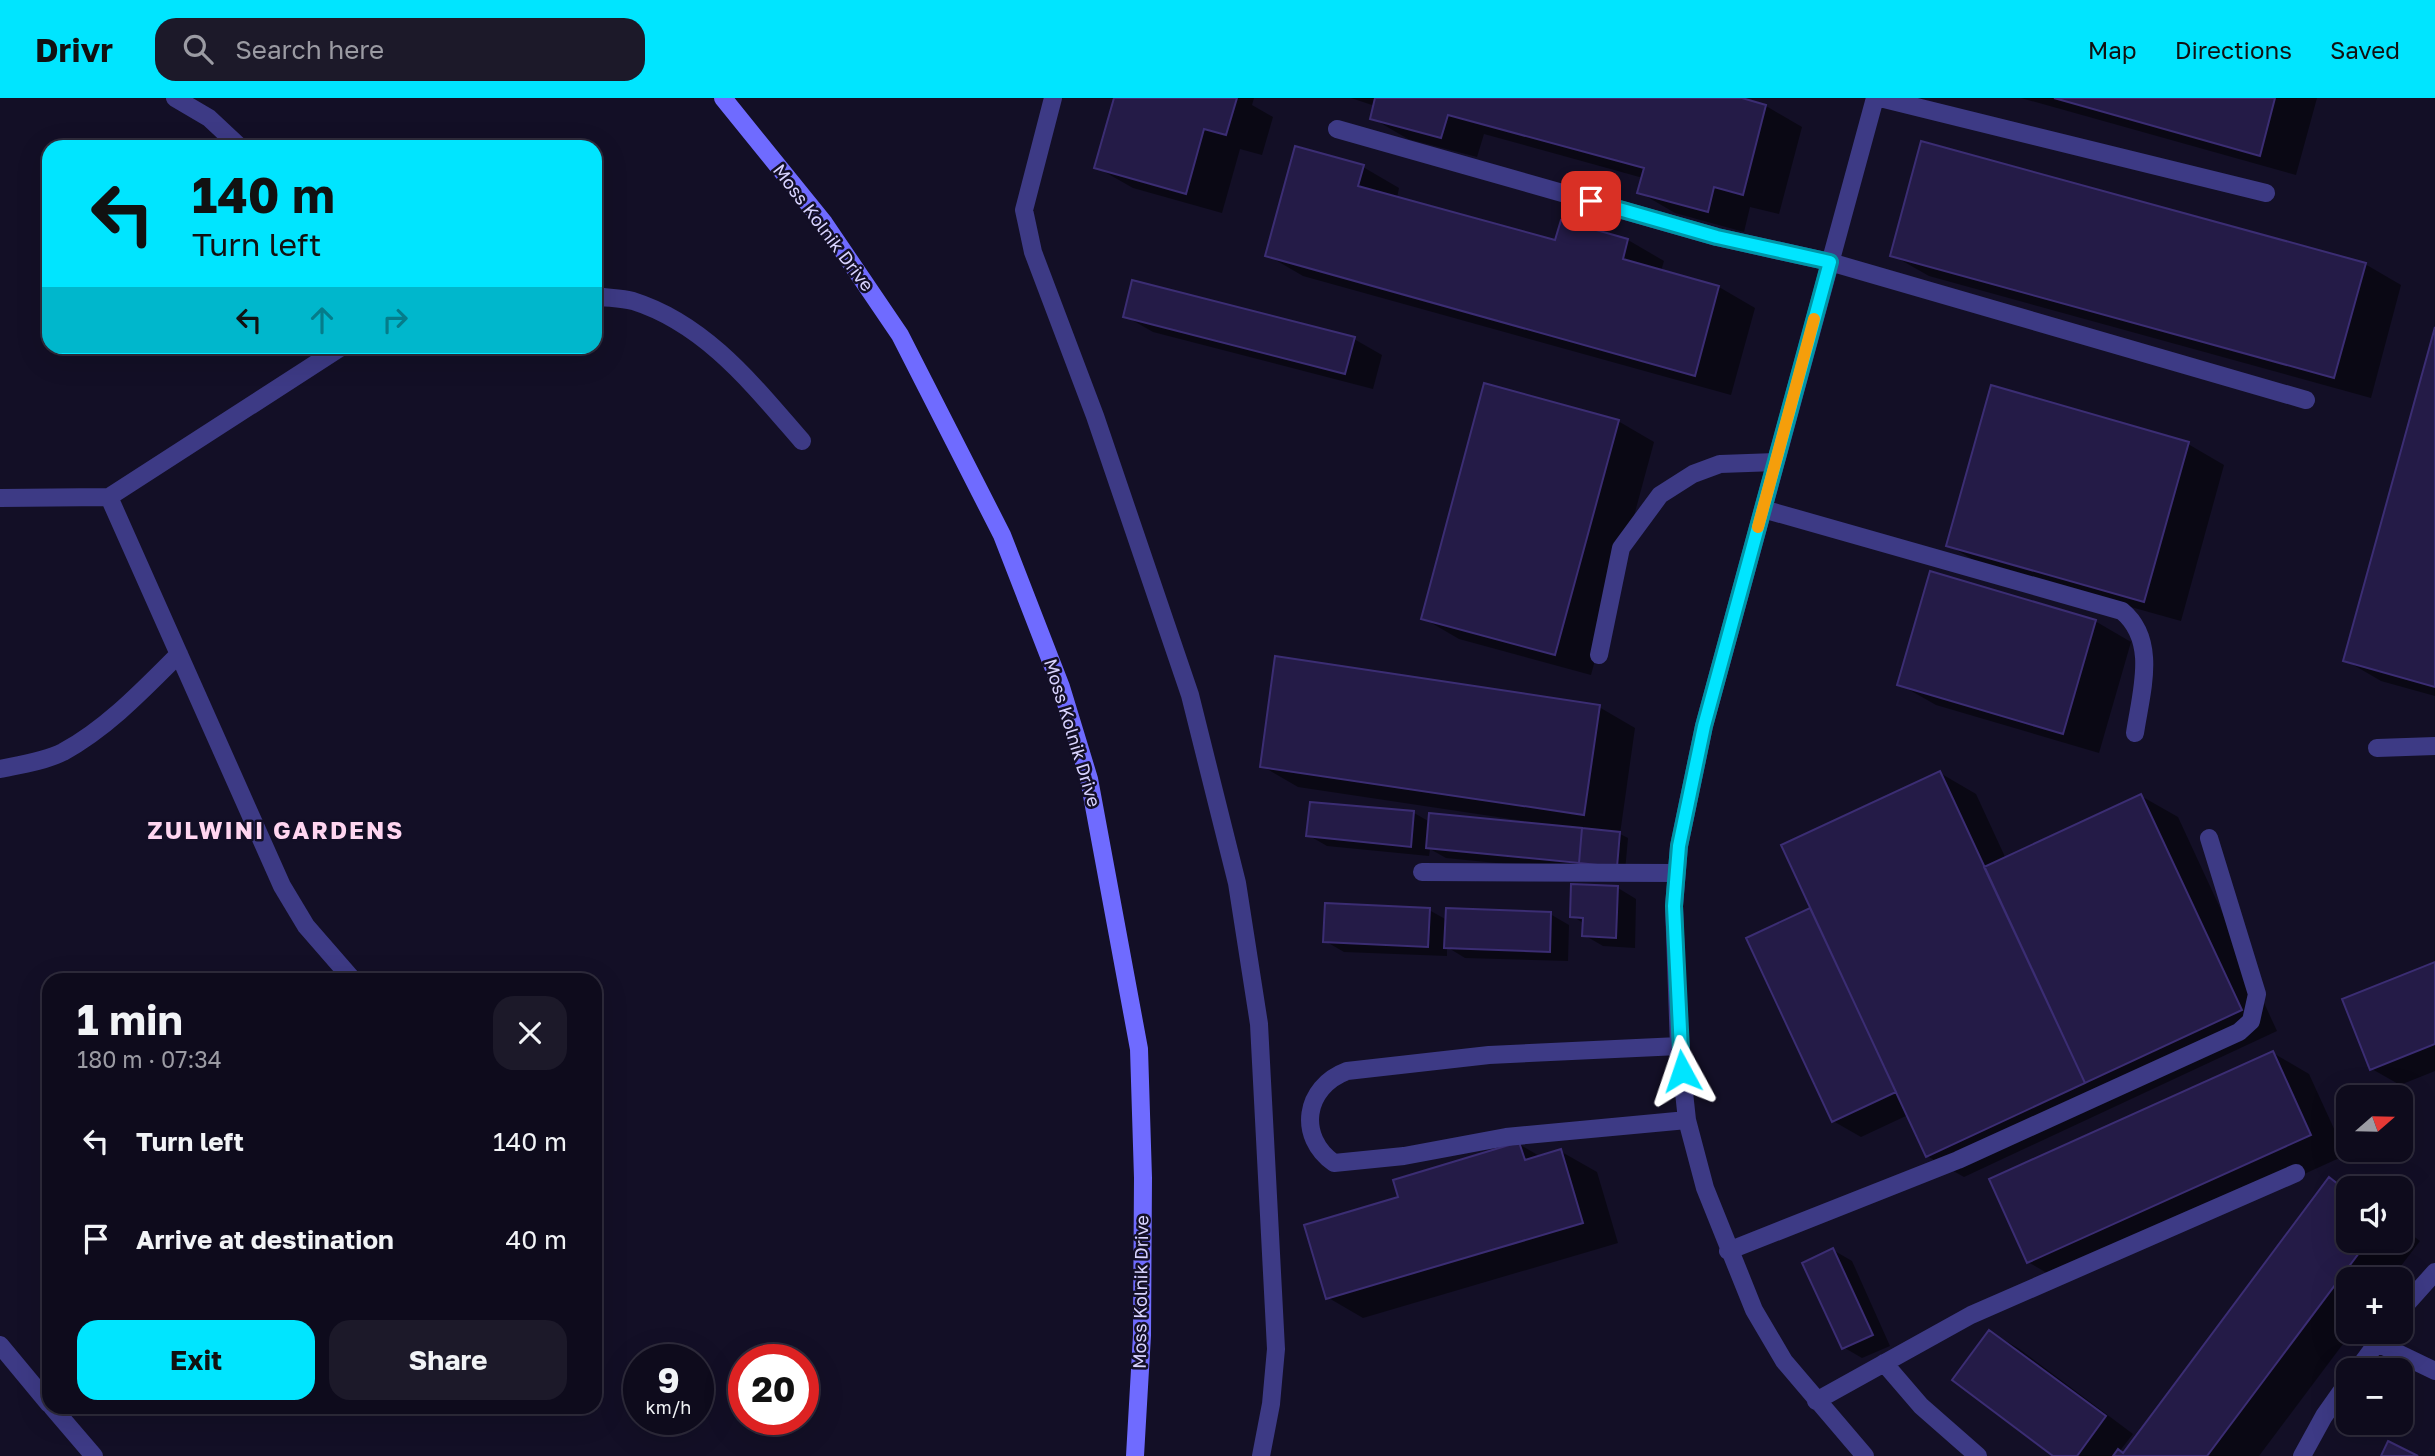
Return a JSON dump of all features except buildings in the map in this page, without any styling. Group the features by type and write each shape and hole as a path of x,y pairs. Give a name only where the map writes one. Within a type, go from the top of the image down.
{"main road":[{"name":"Moss Kolnik Drive","path":"723,98 824,223 900,335 1002,535 1061,687 1085,766 1114,903 1139,1049 1143,1178 1142,1309 1135,1456"}],"street":[{"path":"175,98 209,118 233,140"},
{"path":"1053,98 1024,210 1032,253 1095,416 1190,695 1237,883 1259,1024 1276,1349 1271,1404 1261,1456"},
{"path":"1865,1456 1784,1361 1754,1310 1728,1251 1705,1188 1687,1120 1679,1046 1674,931 1677,873 1704,726 1877,98 2266,193"},
{"path":"1337,129 1717,237 1830,262 2306,400"},
{"path":"602,297 632,301 678,322 736,365 802,441"},
{"path":"0,498 109,498 331,354"},
{"path":"1599,655 1621,548 1660,495 1693,474 1720,464 1776,462"},
{"path":"109,498 282,886 306,926 347,973"},
{"path":"1763,509 2122,611 2132,619 2143,645 2145,667 2135,733"},
{"path":"0,769 61,753 135,699 178,654"},
{"path":"2377,748 2435,746"},
{"path":"1728,1251 1945,1166 2239,1032 2250,1021 2257,994 2209,838"},
{"path":"1422,872 1677,873"},
{"path":"1679,1046 1489,1055 1347,1071 1330,1077 1320,1089 1312,1109 1310,1135 1318,1152 1334,1163 1404,1156 1532,1133 1687,1120"},
{"path":"1816,1401 1971,1315 2296,1173"},
{"path":"2413,1297 2435,1272"},
{"path":"2392,1344 2435,1371"},
{"path":"0,1345 42,1395"},
{"path":"1884,1363 1922,1406 1978,1456"},
{"path":"2302,1456 2336,1399"},
{"path":"58,1414 94,1456"}],"slow traffic":[{"path":"1758,527 1814,319"}],"district":[{"name":"ZULWINI GARDENS","path":"276,831"}],"route":[{"path":"1591,201 1717,237 1830,262 1704,726 1679,846 1674,906 1675,970 1682,1071"}]}
